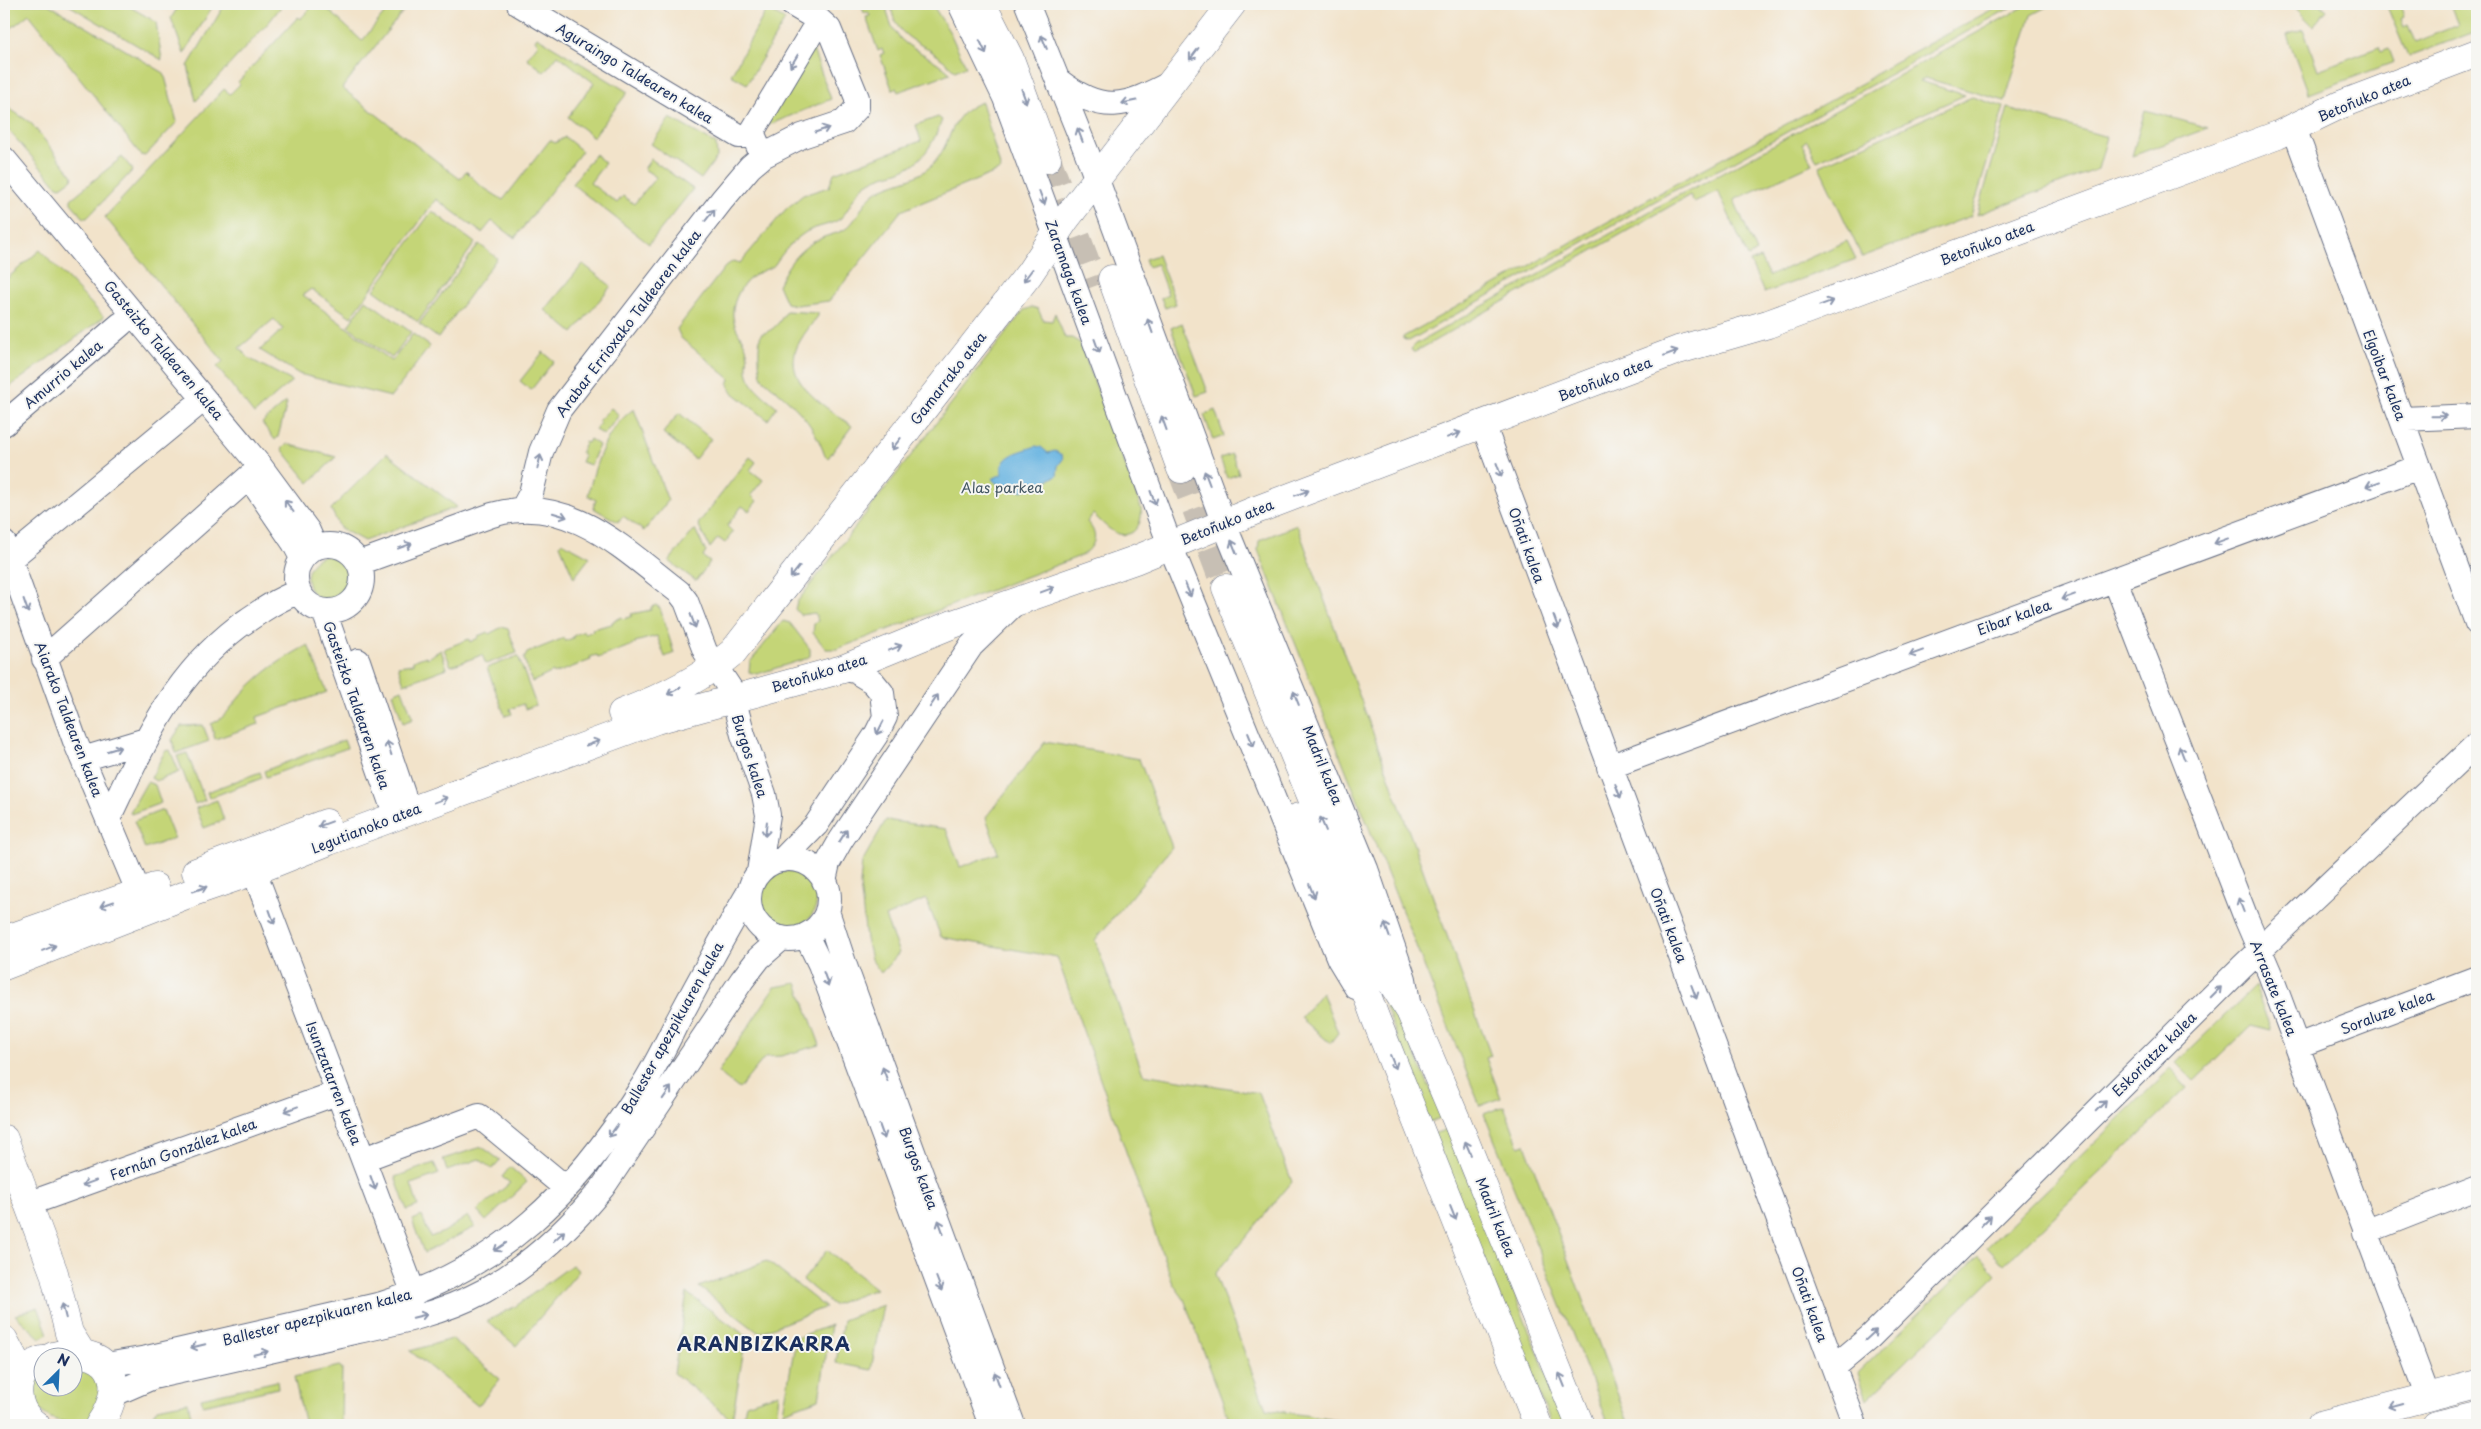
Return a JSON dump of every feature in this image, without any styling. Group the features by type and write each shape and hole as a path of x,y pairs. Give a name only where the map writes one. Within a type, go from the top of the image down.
{"main road":[{"path":"982,4 1056,156 1041,87 1004,4"},
{"name":"Gamarrako atea","path":"716,667 733,652 1024,280 1056,234 1232,4"},
{"name":"Betoñuko atea","path":"732,698 843,669 1018,600 1135,560 1678,350 1768,324 1871,287 2294,128 2340,105 2477,53"},
{"path":"1104,283 1173,472"},
{"name":"Madril kalea","path":"1538,1425 1375,1017 1217,589 1359,913 1392,983 1410,1011 1580,1425"},
{"name":"Legutianoko atea","path":"4,940 140,893 650,703 670,694 716,667"},
{"name":"Legutianoko atea","path":"4,966 196,890 254,871 656,720 732,698"},
{"path":"4,1139 54,1273 70,1333 114,1382 110,1414"},
{"path":"4,1340 22,1376 19,1403 23,1413 23,1420"},
{"path":"82,1358 94,1360"},
{"path":"2320,1425 2477,1384"},
{"path":"2438,1425 2477,1414"}],"street":[{"name":"Aguraingo Taldearen kalea","path":"520,4 758,146"},
{"name":"Arabar Errioxako Taldearen kalea","path":"758,146 802,136 844,122 857,108 857,98 833,37 819,20 792,4"},
{"name":"Zaramaga kalea","path":"960,4 1005,98 1170,545"},
{"path":"1027,4 1059,81 1224,524"},
{"name":"Arabar Errioxako Taldearen kalea","path":"523,508 531,494 542,452 559,410 689,240 750,167 758,146 755,126 819,20"},
{"name":"Gamarrako atea","path":"1059,81 1087,100 1107,104 1135,101 1173,82"},
{"name":"Elgoibar kalea","path":"2294,128 2477,623"},
{"name":"Gasteizko Taldearen kalea","path":"4,160 260,466 308,531 308,552"},
{"name":"Gasteizko Taldearen kalea","path":"4,181 249,477 294,543 308,552"},
{"name":"Amurrio kalea","path":"4,424 121,324"},
{"path":"7,551 193,408"},
{"path":"2402,419 2477,416"},
{"name":"Oñati kalea","path":"1483,424 1855,1425"},
{"name":"Eibar kalea","path":"1609,766 2419,467"},
{"path":"44,659 249,477"},
{"path":"359,564 492,515 523,508"},
{"name":"Burgos kalea","path":"523,508 550,512 594,528 679,592 686,601 705,651 731,690 764,794 768,814 754,882"},
{"name":"Madril kalea","path":"1224,524 1366,869 1404,979 1410,1011"},
{"path":"328,544 341,546 352,553 359,564 362,584 352,603 333,610 309,604 298,592 295,580 296,569 308,552 328,544"},
{"name":"Madril kalea","path":"1170,545 1339,959 1375,1017"},
{"name":"Aiarako Taldearen kalea","path":"7,551 44,659 83,759 140,893"},
{"name":"Arrasate kalea","path":"2115,580 2297,1046 2428,1397"},
{"path":"108,819 146,740 172,696 194,667 219,642 260,611 298,592"},
{"path":"824,881 828,863 841,840 968,651 1018,600"},
{"name":"Gasteizko Taldearen kalea","path":"333,610 345,623 397,797"},
{"path":"782,860 816,826 876,735 885,716 882,693 873,682 855,671 843,669"},
{"path":"83,759 146,740"},
{"name":"Eskoriatza kalea","path":"1834,1367 1870,1337 2259,950 2477,744"},
{"path":"782,860 795,860 807,863 816,870 824,881 828,895 827,911 819,925 806,935 794,939 782,938 765,930 752,916 749,904 754,882 766,866 782,860"},
{"name":"Isuntzatarren kalea","path":"254,871 414,1294"},
{"name":"Ballester apezpikuaren kalea","path":"94,1360 147,1358 372,1306 414,1294 446,1280 503,1245 530,1225 566,1188 612,1133 641,1089 754,882"},
{"name":"Burgos kalea","path":"827,911 846,969 1014,1425"},
{"name":"Burgos kalea","path":"806,935 820,964 991,1425"},
{"name":"Ballester apezpikuaren kalea","path":"110,1414 153,1377 427,1314 485,1290 520,1267 556,1239 578,1218 603,1187 742,980 759,958 782,938"},
{"name":"Soraluze kalea","path":"2297,1046 2477,978"},
{"name":"Fernán González kalea","path":"28,1204 337,1093"},
{"path":"364,1159 479,1116 566,1188"},
{"path":"2365,1232 2477,1188"}],"green space":[{"path":"4,4 48,4 164,73 177,122 145,156 141,155 29,14 4,34"},
{"path":"67,4 125,4 156,22 162,60"},
{"path":"180,4 214,4 184,54 171,18"},
{"path":"225,4 283,4 270,21 196,101 188,66"},
{"path":"322,4 362,41 392,4 409,4 342,88 460,179 466,171 481,186 503,200 550,140 555,143 565,137 582,151 515,238 492,221 482,233 436,199 351,317 311,289 303,295 392,361 413,334 430,346 391,397 299,374 260,350 283,329 274,319 239,348 250,359 292,381 254,414 217,367 223,361 105,217 224,89 230,94 240,84 238,82 298,17 300,19 310,9 306,5"},
{"path":"861,4 886,4 894,31 901,39 950,73 898,92 896,88 892,89 880,55 884,53 882,49 878,51 866,17 870,16 868,12 864,13"},
{"path":"891,4 932,4 949,31 966,66 955,71 910,38 899,28 895,21"},
{"path":"2002,4 2017,4 1724,167 1671,192 1409,341 1403,339 1403,337 1666,189 1864,82 1891,64"},
{"path":"2029,4 2050,5 2031,15 2005,101 1925,78 1920,81 1965,95 1817,161 1807,140 1802,144 1812,164 1734,200 1757,252 1748,257 1718,191 1694,202 1690,195 1415,352 1411,349 1416,344 1675,197 1715,177"},
{"path":"2292,4 2320,4 2327,10 2313,26"},
{"path":"2386,4 2410,4 2401,7 2404,17 2401,19 2404,27 2408,25 2415,42 2458,25 2450,4 2475,4 2477,31 2408,57"},
{"path":"767,9 785,20 747,84 731,75"},
{"path":"2303,29 2318,70 2379,47 2381,52 2389,49 2394,62 2309,94 2287,35"},
{"path":"537,37 628,92 593,137 568,117 594,83 558,55 544,72 527,58 538,44 535,40"},
{"path":"812,47 831,99 766,126"},
{"path":"1972,97 2004,107 1971,216 1862,257 1819,166"},
{"path":"982,102 1001,170 901,211 829,301 796,305 786,303 778,285 786,269 796,256 808,245 848,227 868,199 877,191 914,177 926,170 941,153 955,124 962,115 970,108"},
{"path":"4,105 31,123 73,176 72,179 61,187 57,186 4,125"},
{"path":"2008,108 2107,137 2098,169 1977,215"},
{"path":"2145,110 2208,128 2132,156"},
{"path":"938,117 942,120 930,146 919,160 904,169 877,178 866,184 841,218 801,235 774,265 756,274 739,291 733,309 733,316 735,326 747,351 748,376 754,387 777,407 768,420 732,392 728,384 730,379 681,338 677,329 725,267 733,261 740,263 786,209 803,195 829,187 834,173 921,141 916,125"},
{"path":"670,118 716,144 717,157 701,179 651,144"},
{"path":"595,154 605,163 590,183 617,203 623,196 634,204 656,177 644,169 651,159 693,189 649,244 572,184"},
{"path":"122,157 133,170 87,218 84,218 71,203 71,199"},
{"path":"432,211 475,243 418,322 374,290"},
{"path":"1847,241 1856,259 1764,293 1750,262 1760,258 1769,276"},
{"path":"479,244 497,258 438,338 419,324"},
{"path":"40,250 104,317 4,391 4,281"},
{"path":"1158,255 1176,304 1165,308 1161,298 1168,295 1157,264 1148,267 1145,259"},
{"path":"583,264 611,286 573,333 545,310"},
{"path":"366,300 411,332 392,358 348,326"},
{"name":"Alas parkea","path":"1032,307 1038,309 1043,320 1052,321 1055,313 1065,338 1072,338 1080,343 1141,508 1141,518 1137,527 1134,531 1125,535 1119,534 1093,514 1087,522 1091,526 1094,539 1091,547 1083,555 837,649 826,649 813,633 814,624 818,621 815,613 800,615 795,609 797,602 1024,310"},
{"path":"786,311 818,313 818,316 800,341 795,355 795,368 799,380 808,391 818,401 852,426 828,458 825,456 814,431 800,412 762,378 759,356 761,334 776,326"},
{"path":"1182,323 1208,392 1196,396 1171,328"},
{"path":"543,352 554,361 531,390 520,381"},
{"path":"287,403 278,437 275,440 262,423"},
{"path":"611,408 619,415 604,435 595,430 600,423 598,421"},
{"path":"634,409 668,501 644,531 623,516 618,522 593,508 596,500 588,496 598,459 609,436 624,417"},
{"path":"1215,410 1224,436 1213,440 1204,415"},
{"path":"679,413 711,439 695,459 663,433"},
{"path":"590,439 599,445 591,465 581,462 584,455 581,453 585,442 588,443"},
{"path":"287,444 336,457 309,483 282,449"},
{"path":"387,453 457,507 364,541 340,528 331,509"},
{"path":"1232,454 1239,474 1227,478 1220,458"},
{"path":"750,457 756,462 750,470 763,480 751,495 757,501 749,511 742,506 727,526 733,532 725,543 718,538 710,548 698,524"},
{"path":"1297,525 1491,1056 1486,1058 1501,1098 1480,1106 1258,550 1259,541 1262,539"},
{"path":"695,529 706,552 703,557 710,562 696,581 669,561"},
{"path":"562,542 590,557 574,578 560,545"},
{"path":"330,555 343,559 349,565 353,578 349,591 343,597 330,601 317,597 311,591 307,578 311,565 317,559"},
{"path":"656,605 660,608 674,653 665,657 657,636 635,642 635,644 598,658 597,655 590,657 591,660 554,674 553,672 532,682 524,659 527,653 564,638 565,641 573,638 573,636 584,631 585,634 593,631 592,629 612,624 612,622 622,617 624,619 632,616 631,614 651,610 651,607"},
{"path":"783,621 790,623 810,649 810,656 757,674 749,672 750,662"},
{"path":"502,627 508,629 517,653 486,664 482,655 451,666 444,649 469,639 470,642 478,638 478,636 488,632 489,634"},
{"path":"308,645 327,692 257,717 259,724 215,739 211,724 224,715 249,686 281,661"},
{"path":"441,650 447,668 404,684 398,666 413,664 413,661 426,656 427,658"},
{"path":"518,656 536,705 525,709 523,704 510,709 512,714 505,716 487,668"},
{"path":"402,689 413,719 403,723 393,693"},
{"path":"203,725 209,741 176,753 172,740 181,726"},
{"path":"344,740 347,748 266,777 264,771"},
{"path":"1045,742 1139,759 1172,847 1095,940 1143,1074 1259,1093 1292,1182 1215,1274 1266,1409 1367,1425 1220,1425 1228,1416 1184,1299 1173,1284 1057,957 941,937 926,899 885,917 899,953 881,973 871,959 866,939 860,884 862,862 886,820 946,829 960,867 998,853 986,817"},
{"path":"170,750 179,772 156,781 151,778 165,751"},
{"path":"187,753 205,800 195,804 177,756"},
{"path":"260,772 262,778 209,798 207,792"},
{"path":"147,782 155,785 161,803 131,814 130,812"},
{"path":"217,800 224,820 204,828 196,808"},
{"path":"163,810 174,838 145,849 134,821"},
{"path":"789,871 800,873 809,879 815,888 817,899 815,910 809,919 800,925 789,927 778,925 769,919 763,910 761,899 763,888 769,879 778,873"},
{"path":"1345,898 1443,1117 1429,1122"},
{"path":"797,983 820,1045 781,1056 765,1057 739,1089 718,1072 775,987"},
{"path":"2255,986 2271,1031 2251,1026 2194,1081 2176,1063"},
{"path":"1322,992 1338,1033 1330,1043 1301,1018"},
{"path":"2170,1069 2187,1088 2004,1265 1987,1247"},
{"path":"1504,1106 1519,1146 1525,1144 1629,1425 1609,1425 1484,1114"},
{"path":"1448,1129 1567,1425 1552,1425 1433,1134"},
{"path":"482,1147 500,1160 492,1169 479,1159 447,1171 443,1159"},
{"path":"434,1163 439,1174 411,1184 418,1206 407,1210 395,1177"},
{"path":"510,1167 527,1182 486,1221 477,1211 510,1183 502,1177"},
{"path":"422,1216 430,1237 444,1232 468,1216 475,1227 424,1253 412,1220"},
{"path":"827,1250 876,1289 833,1305 803,1280"},
{"path":"1979,1255 1996,1274 1867,1400 1858,1373"},
{"path":"767,1261 826,1307 759,1333 699,1287"},
{"path":"572,1265 579,1271 516,1346 487,1321 516,1306"},
{"path":"687,1293 746,1336 732,1420 674,1373"},
{"path":"883,1305 871,1370 836,1363 843,1320"},
{"path":"38,1307 48,1334 40,1338 15,1315"},
{"path":"831,1325 819,1399 783,1412 796,1338"},
{"path":"452,1339 500,1379 478,1406 410,1351"},
{"path":"82,1364 86,1364 104,1383 92,1419 81,1422 60,1421 43,1413 31,1397 29,1386 32,1383 32,1396 82,1396"},
{"path":"339,1366 342,1368 341,1425 305,1425 294,1377"},
{"path":"277,1381 278,1388 203,1405 201,1398"},
{"path":"779,1393 777,1413 742,1425 746,1404"},
{"path":"188,1402 193,1425 158,1425 152,1416 157,1408"}],"water":[{"path":"1036,446 1041,447 1048,453 1055,451 1062,455 1063,459 1058,466 1057,476 1022,491 1014,488 1011,484 998,484 992,479 1002,474 1002,467 1007,458"}],"tunnel":[{"path":"1047,159 1095,286"},
{"path":"1181,469 1226,588"}],"district":[{"name":"ARANBIZKARRA","path":"764,1343"}]}
